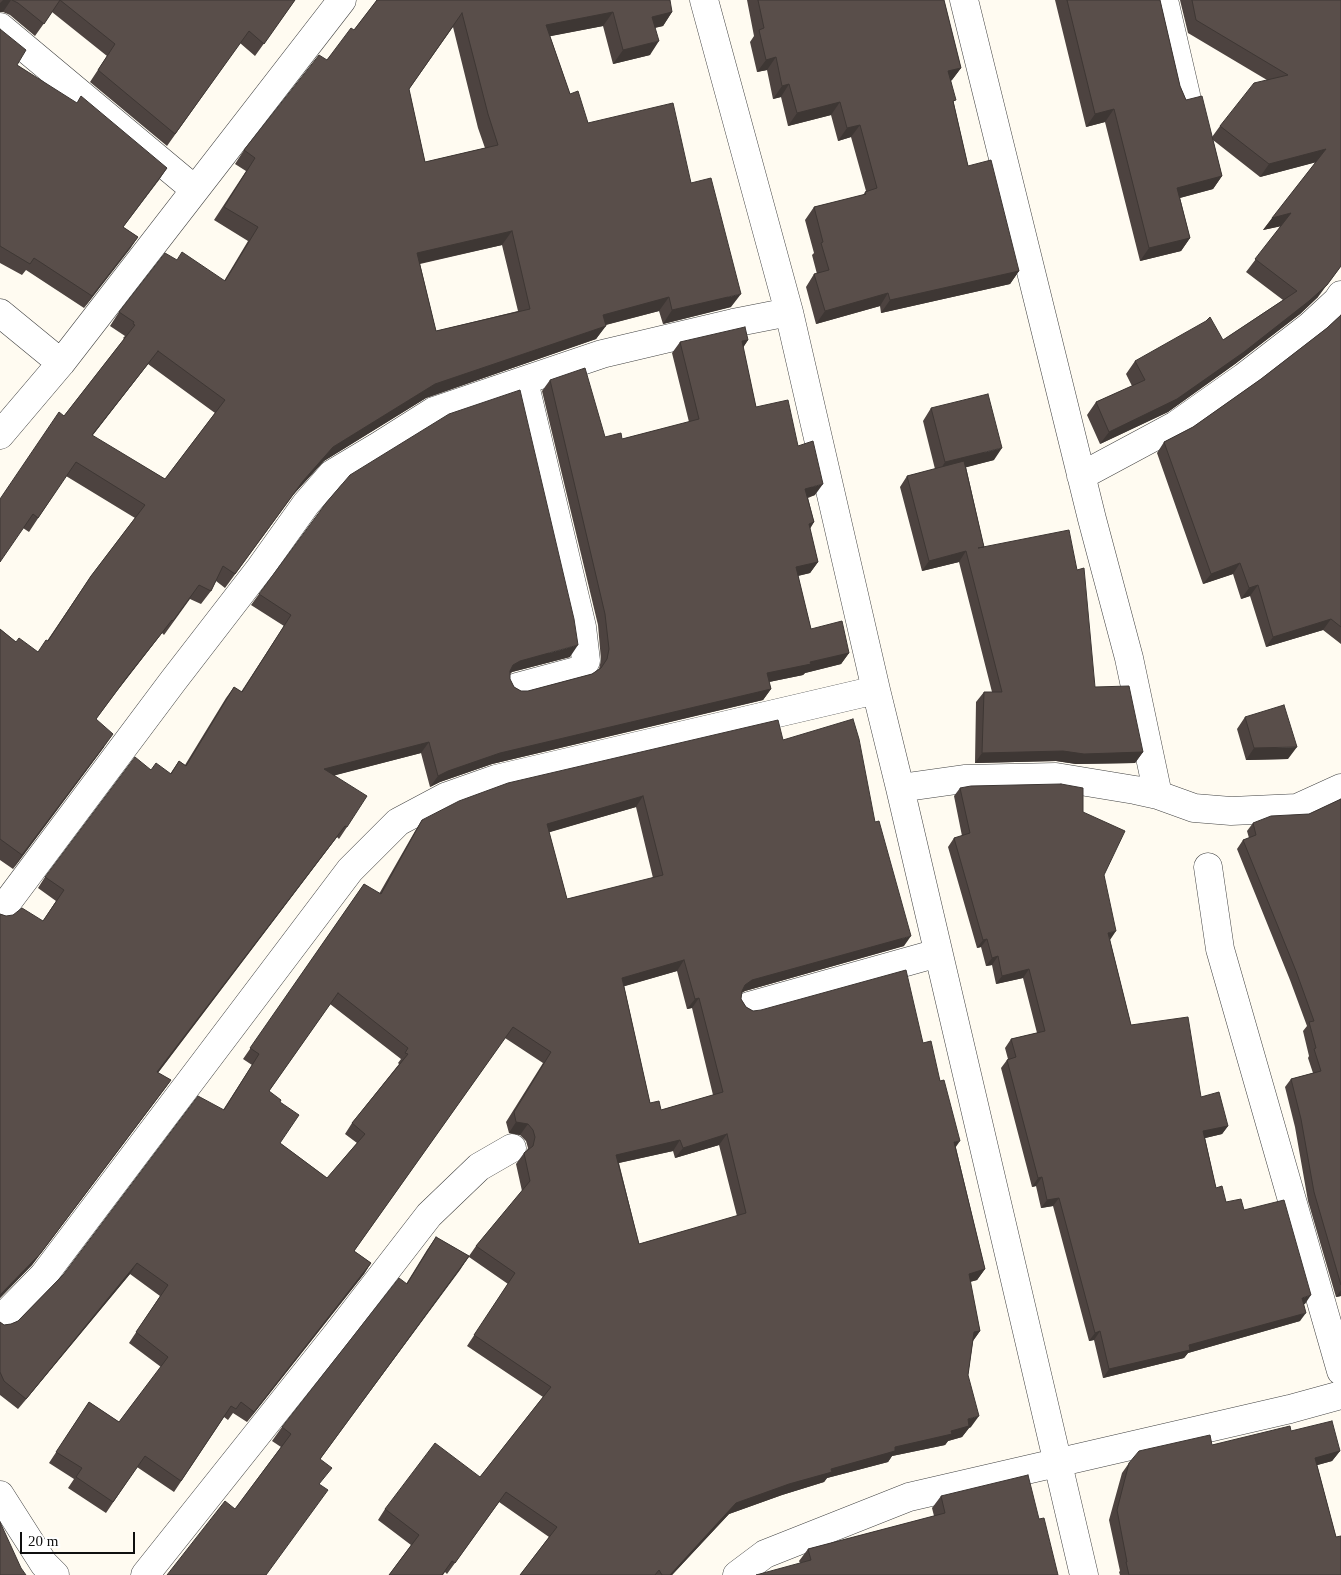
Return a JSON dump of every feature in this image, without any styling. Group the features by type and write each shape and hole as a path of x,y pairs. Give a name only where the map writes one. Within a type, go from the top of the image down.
{"street":[{"path":"0,435 61,363 342,0"},
{"path":"704,0 790,312 876,690 1084,1575"},
{"path":"964,0 1081,476 1129,658 1158,795"},
{"path":"1164,0 1186,94"},
{"path":"0,27 194,189"},
{"path":"1081,476 1176,425 1244,377 1310,326 1341,295"},
{"path":"0,912 306,504 332,474 434,411 610,352 733,323 790,312"},
{"path":"0,313 61,363"},
{"path":"517,687 580,670 586,661 582,627 524,381"},
{"path":"0,1320 44,1275 350,870 398,822 445,797 496,779 876,690"},
{"path":"900,788 964,780 1056,777 1158,795 1194,808 1231,810 1297,808 1341,788"},
{"path":"1208,867 1220,949 1341,1371"},
{"path":"749,1006 938,953"},
{"path":"145,1575 429,1215 479,1167 512,1148"},
{"path":"737,1575 765,1554 909,1497 1290,1410 1341,1395"},
{"path":"0,1495 44,1564 55,1575"}],"building":[{"path":"12,0 60,0 44,24"},
{"path":"60,0 295,0 264,44 249,31 175,134 98,70 115,44"},
{"path":"377,0 670,0 672,12 652,17 659,41 623,50 613,12 546,25 570,94 578,91 588,123 673,103 691,183 711,178 741,294 672,310 669,297 603,315 606,326 435,384 333,447 303,481 235,574 223,566 211,591 199,585 173,621 127,677 96,719 113,734 22,855 0,839 0,629 16,642 19,638 38,652 46,640 48,641 91,576 145,505 76,462 38,518 33,514 0,562 0,499 59,412 64,416 135,325 133,324 134,322 119,312 165,253 177,260 182,252 225,281 258,227 224,207 255,158 244,150 319,55 327,60 351,28 354,30","holes":["462,13 498,145 425,162 409,89","512,231 530,309 436,331 417,253","158,351 225,400 165,479 92,435"]},
{"path":"758,0 944,0 961,68 948,71 956,100 953,101 968,166 991,160 1019,271 890,300 888,293 825,311 814,274 829,270 821,243 823,242 814,207 866,194 865,192 877,188 860,125 847,128 840,102 797,113 789,84 782,86 776,57 766,60 759,30 764,28"},
{"path":"1067,0 1160,0 1180,86 1186,100 1202,96 1222,176 1177,188 1190,238 1149,248 1114,109 1095,114"},
{"path":"1192,0 1341,0 1341,266 1327,285 1309,301 1244,352 1177,399 1109,432 1096,402 1145,380 1135,361 1210,317 1223,340 1297,291 1255,259 1291,213 1272,218 1326,149 1269,164 1220,126 1254,83 1288,75 1196,20"},
{"path":"0,29 26,50 17,65 77,103 81,96 167,168 123,227 138,237 92,296 34,258 30,264 0,246"},
{"path":"1341,315 1341,627 1331,619 1273,637 1258,585 1249,588 1240,563 1211,574 1164,442 1193,427 1261,379"},
{"path":"745,327 748,340 742,341 756,407 788,400 798,446 813,441 823,484 805,489 814,522 809,524 818,562 796,567 811,629 842,621 849,653 810,662 811,664 767,673 771,689 500,753 438,776 429,742 324,769 367,796 347,827 345,826 157,1072 171,1080 40,1254 0,1295 0,914 6,916 13,915 22,908 43,921 64,890 45,877 135,757 151,770 156,763 171,774 179,761 186,766 234,687 242,692 291,615 259,594 326,503 350,475 449,414 520,390 574,619 578,645 520,661 513,665 510,671 510,679 514,687 521,691 528,691 592,674 601,668 607,659 609,649 605,614 550,380 585,368 605,437 621,433 622,439 699,419 680,342"},
{"path":"988,394 1002,448 945,462 931,408"},
{"path":"964,461 984,547 1069,530 1077,570 1084,568 1095,687 1129,686 1143,752 1084,754 1063,751 982,753 984,692 1002,692 966,551 929,561 907,476"},
{"path":"1284,705 1297,747 1254,748 1245,717"},
{"path":"853,719 859,739 875,822 879,821 911,936 752,980 745,985 741,999 746,1007 753,1011 761,1010 906,970 923,1043 931,1041 940,1081 944,1080 960,1141 954,1142 985,1269 969,1274 980,1331 974,1332 968,1375 979,1416 968,1419 969,1426 951,1431 952,1434 895,1447 895,1451 831,1469 832,1472 789,1484 736,1503 670,1575 662,1575 659,1570 655,1575 520,1575 557,1527 506,1492 455,1563 452,1561 442,1575 389,1575 419,1535 385,1509 435,1443 480,1477 551,1387 474,1335 515,1273 476,1246 530,1181 524,1153 533,1146 535,1137 533,1130 528,1124 516,1122 514,1112 551,1052 513,1027 354,1251 371,1263 254,1412 241,1402 236,1409 231,1406 181,1481 145,1456 113,1502 76,1477 82,1468 56,1452 89,1402 119,1422 168,1357 136,1332 168,1285 137,1263 26,1399 4,1381 0,1372 0,1322 4,1325 18,1321 63,1275 198,1096 224,1110 259,1054 250,1048 364,884 381,894 422,820 459,801 508,783 778,720 783,740","holes":["643,796 663,875 567,899 547,824","684,960 695,999 699,998 723,1092 661,1110 659,1101 650,1103 622,978","338,993 408,1048 405,1053 408,1054 352,1123 365,1134 327,1178 280,1143 299,1115 280,1102 281,1100 269,1091","727,1134 746,1213 639,1244 616,1155 680,1140 683,1148"]},
{"path":"1061,784 1083,788 1083,812 1125,831 1104,875 1116,931 1108,933 1131,1025 1188,1017 1201,1097 1219,1092 1228,1126 1203,1131 1216,1188 1222,1186 1226,1202 1241,1199 1244,1210 1284,1200 1311,1295 1302,1298 1306,1313 1189,1345 1190,1350 1109,1369 1100,1331 1095,1333 1059,1198 1047,1200 1042,1177 1038,1178 1007,1060 1016,1057 1011,1039 1045,1031 1029,969 1002,976 998,956 992,958 987,939 983,940 954,838 970,833 960,788 971,786"},
{"path":"1341,799 1341,1285 1314,1192 1301,1119 1291,1079 1321,1071 1314,1049 1316,1048 1309,1022 1314,1021 1296,971 1243,840 1256,835 1253,823 1271,816 1309,814"},
{"path":"436,1237 469,1256 320,1459 332,1468 319,1484 328,1490 266,1575 167,1575 225,1501 235,1509 291,1434 282,1427 399,1278 407,1284"},
{"path":"1332,1421 1340,1451 1315,1458 1336,1537 1341,1536 1341,1575 1129,1575 1117,1510 1129,1463 1139,1451 1210,1435 1212,1445 1290,1426 1291,1431"},
{"path":"1028,1475 1039,1519 1044,1518 1058,1575 756,1575 811,1560 808,1549 945,1513 941,1496"},
{"path":"0,1522 21,1568 26,1575 0,1575"}]}
